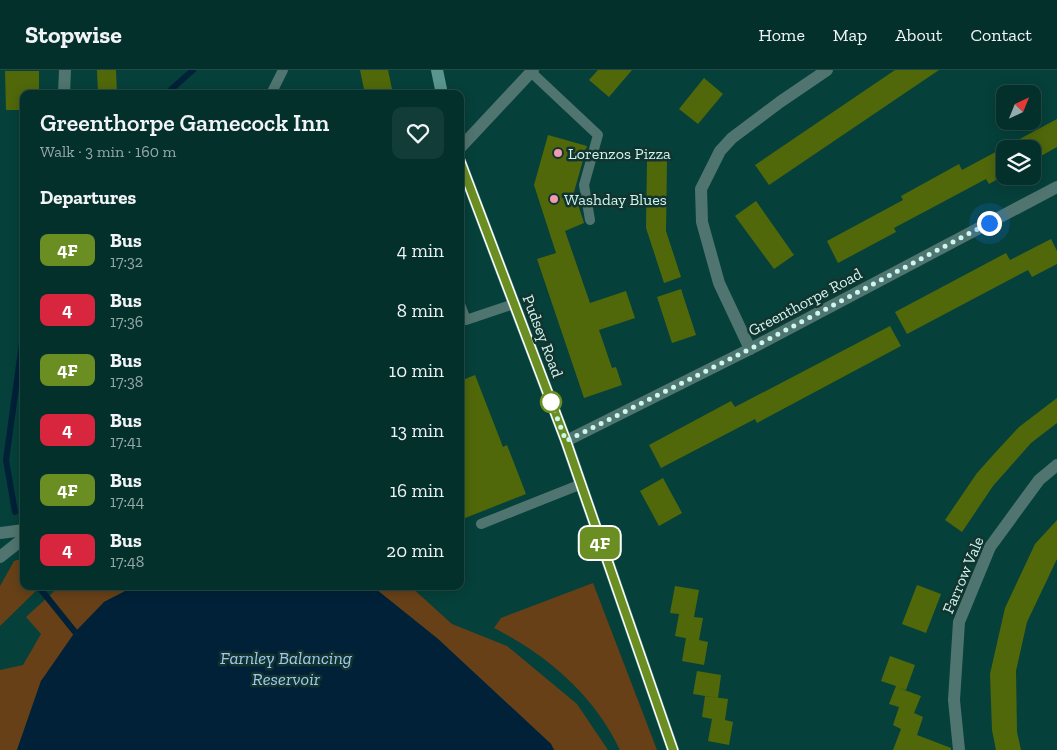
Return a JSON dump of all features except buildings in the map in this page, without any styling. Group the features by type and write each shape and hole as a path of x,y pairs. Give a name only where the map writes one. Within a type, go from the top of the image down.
{"main road":[{"path":"437,70 441,90"},
{"name":"Pudsey Road","path":"464,172 566,441 579,484 673,750"}],"street":[{"path":"64,90 65,70"},
{"path":"750,349 719,282 702,222 701,190 720,151 732,138 827,70"},
{"path":"464,144 532,71"},
{"name":"Greenthorpe Road","path":"566,441 750,349 1057,187"},
{"name":"Farrow Vale","path":"960,750 954,700 959,622 990,547 1040,480 1057,465"},
{"path":"0,533 20,530"},
{"path":"0,557 20,541"}],"lane":[{"path":"273,90 283,70"},
{"path":"532,71 598,135 584,185 590,220"},
{"path":"464,315 466,320 514,304"},
{"path":"481,524 579,484"}],"shaded area":[{"path":"20,559 20,590 37,590 0,626 0,586 14,561"},
{"path":"593,583 657,750 620,750 597,712 567,678 532,651 494,628 501,618"},
{"path":"56,590 127,590 104,602 41,681 17,750 0,750 0,670 23,665 41,634 26,617"},
{"path":"377,590 414,590 452,624 507,646 577,704 608,750 554,750 551,744 438,639"}],"water":[{"name":"Farnley Balancing Reservoir","path":"127,590 377,590 438,639 551,744 554,750 17,750 41,681 75,632 104,602"}],"waterway":[{"path":"170,90 193,70"},
{"path":"15,512 6,460 20,358"},
{"path":"41,590 75,632"}],"bus line":[{"name":"4F","path":"464,172 566,441 579,484 673,750"}],"place":[{"name":"Lorenzos Pizza","path":"558,153"},
{"name":"Washday Blues","path":"554,199"}],"route":[{"path":"551,402 566,441 750,349 989,223"}]}
